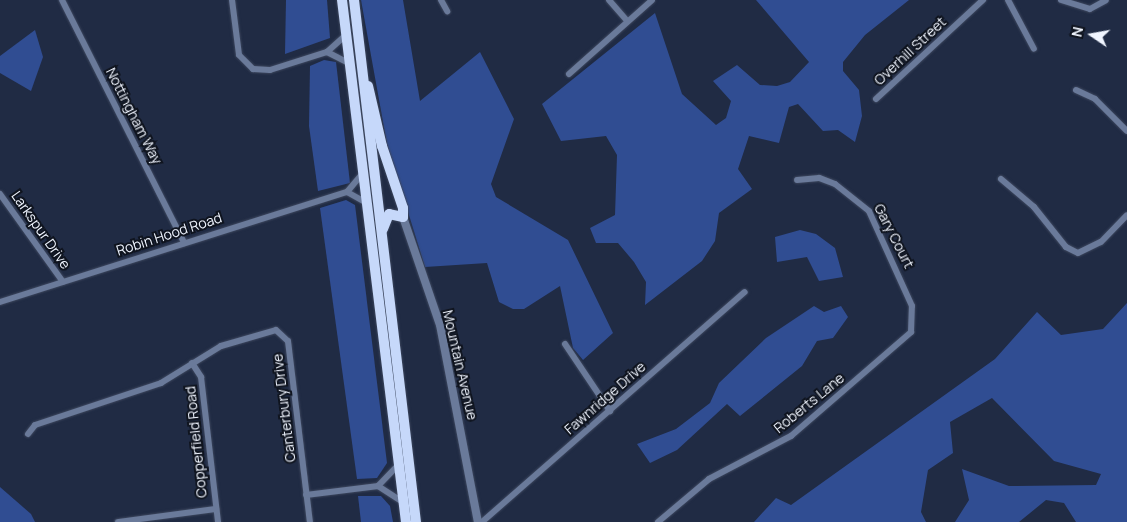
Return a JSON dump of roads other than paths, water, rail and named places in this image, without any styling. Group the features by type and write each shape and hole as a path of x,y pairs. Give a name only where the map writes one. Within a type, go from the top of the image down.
{"highway":[{"path":"342,0 406,522"},
{"path":"354,0 358,47 416,522"},
{"path":"358,47 403,216 387,216 382,240"}],"street":[{"name":"Nottingham Way","path":"62,0 184,242"},
{"path":"232,0 239,54 253,69 270,70 327,52 346,35"},
{"path":"442,0 447,11"},
{"path":"609,0 626,22"},
{"path":"569,74 652,0"},
{"name":"Overhill Street","path":"876,99 983,0"},
{"path":"1008,0 1034,49"},
{"path":"1061,0 1090,9 1106,0"},
{"path":"327,52 349,63"},
{"path":"1076,90 1095,100 1127,131"},
{"path":"363,173 347,192 367,204"},
{"path":"1001,179 1034,207 1066,247 1078,253 1101,242 1127,215"},
{"name":"Gary Court","path":"797,180 827,180 863,204 909,297 913,322"},
{"name":"Robin Hood Road","path":"0,302 184,242 347,192"},
{"name":"Larkspur Drive","path":"0,194 63,282"},
{"name":"Mountain Avenue","path":"403,216 440,325 480,522"},
{"name":"Fawnridge Drive","path":"480,522 745,292"},
{"name":"Roberts Lane","path":"658,522 708,479 790,436 905,340 913,322"},
{"name":"Canterbury Drive","path":"28,434 35,425 161,383 192,363 261,331 276,330 286,337 310,522"},
{"path":"565,344 610,411"},
{"name":"Copperfield Road","path":"192,363 202,377 218,522"},
{"path":"306,495 378,486 398,465"},
{"path":"378,486 403,502"},
{"path":"118,522 216,509"}]}
